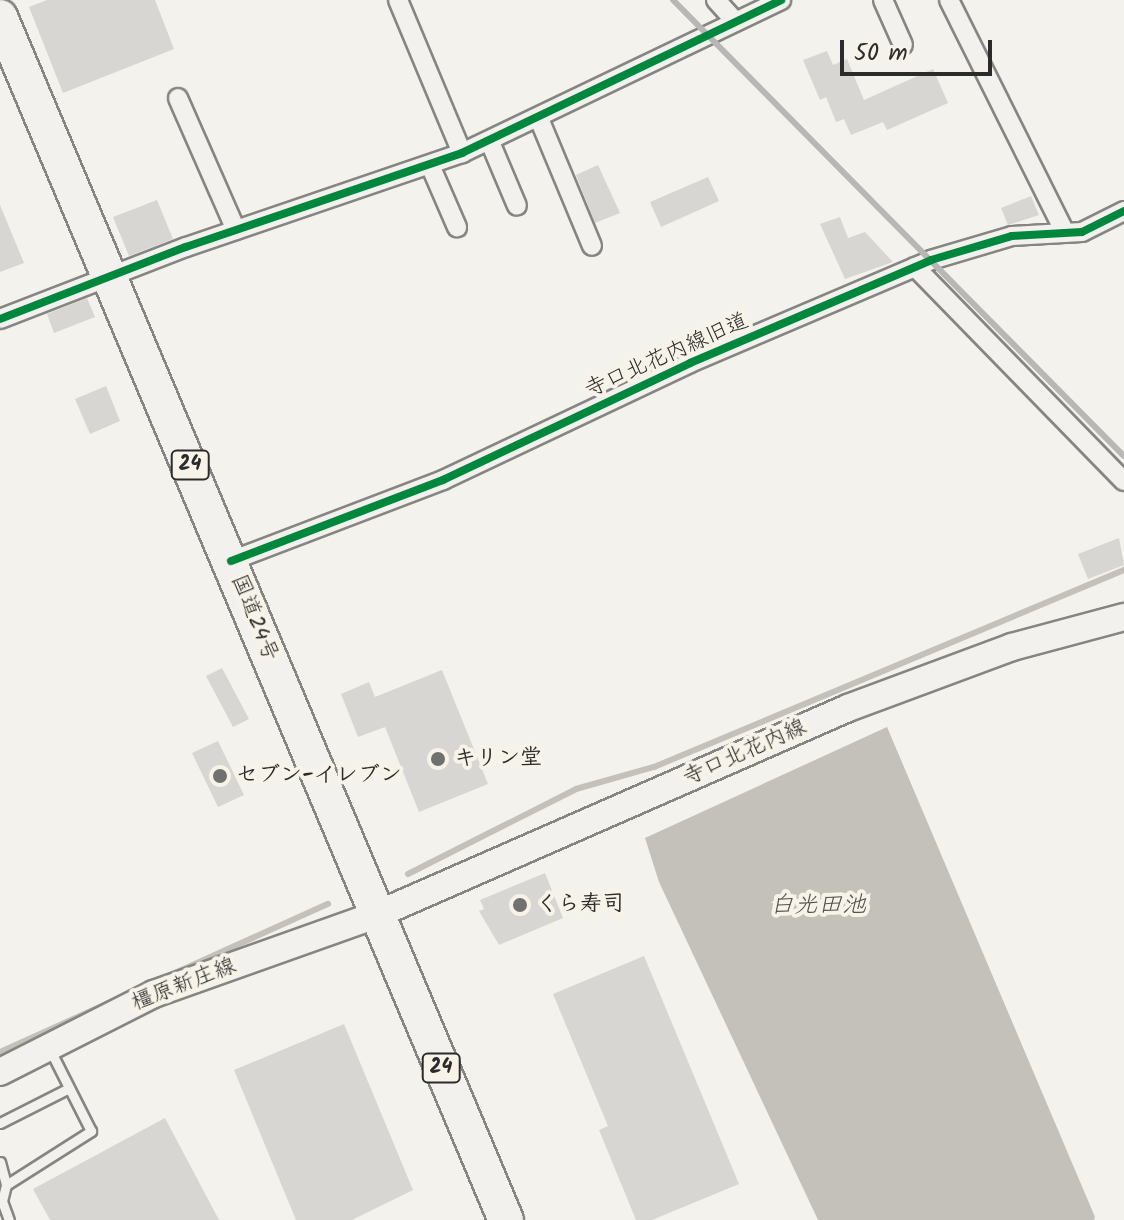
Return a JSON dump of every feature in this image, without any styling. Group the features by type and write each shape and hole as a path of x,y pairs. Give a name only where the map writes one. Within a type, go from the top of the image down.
{"highway":[{"name":"国道24号","path":"0,17 506,1220"}],"main road":[{"name":"寺口北花内線","path":"376,915 848,708 1012,647 1124,617"},
{"name":"橿原新庄線","path":"0,1072 183,981 376,915"}],"street":[{"path":"398,0 462,153"},
{"path":"716,0 735,21"},
{"path":"0,319 236,230 490,142 540,121 781,0"},
{"path":"883,0 903,45"},
{"path":"949,0 1065,233"},
{"path":"178,98 236,230"},
{"path":"540,121 592,246"},
{"path":"490,142 517,206"},
{"path":"430,165 457,227"},
{"name":"寺口北花内線旧道","path":"231,561 443,480 690,363 915,267 1012,236 1082,232 1124,211"},
{"path":"915,267 1124,481"}],"lane":[{"path":"6,1185 91,1131 48,1047"},
{"path":"0,1123 69,1088"},
{"path":"0,1162 6,1185 2,1201 9,1220"}],"water":[{"name":"白光田池","path":"887,727 1094,1220 818,1220 659,882 645,838"}],"building":[{"path":"47,0 155,0 174,49 63,93 29,7"},
{"path":"827,51 833,65 847,59 864,100 933,69 948,103 887,130 883,122 851,135 844,119 836,122 826,97 820,100 803,60"},
{"path":"598,165 620,213 595,223 576,175"},
{"path":"708,177 719,201 661,227 650,202"},
{"path":"1031,196 1039,215 1008,225 1001,208"},
{"path":"157,200 173,239 129,256 113,217"},
{"path":"0,205 24,263 0,272"},
{"path":"840,217 848,238 865,232 893,262 845,279 820,224"},
{"path":"87,298 95,317 54,333 47,314"},
{"path":"106,386 120,421 90,434 75,399"},
{"path":"1119,538 1124,565 1088,579 1078,554"},
{"path":"222,668 249,719 233,727 206,676"},
{"name":"キリン堂","path":"442,670 488,784 419,812 385,727 358,737 341,694 369,682 375,697"},
{"path":"218,741 244,795 218,807 192,753"},
{"name":"くら寿司","path":"545,873 563,918 499,945 479,911 484,909 480,900"},
{"path":"644,956 739,1184 652,1220 636,1220 599,1130 608,1126 553,994"},
{"path":"344,1024 413,1190 352,1220 296,1220 234,1070"},
{"path":"165,1118 219,1220 50,1220 33,1189"}],"waterway":[{"path":"408,874 576,789 654,767 1124,570"},
{"path":"0,1052 328,904"}],"railway":[{"path":"673,0 1124,456"}],"cycle path":[{"path":"0,319 186,247 462,153 781,0"},
{"path":"231,561 443,480 690,363 931,260 1012,236 1082,232 1124,211"}],"place":[{"name":"キリン堂","path":"438,759"},
{"name":"セブン-イレブン","path":"220,776"},
{"name":"くら寿司","path":"520,905"}]}
